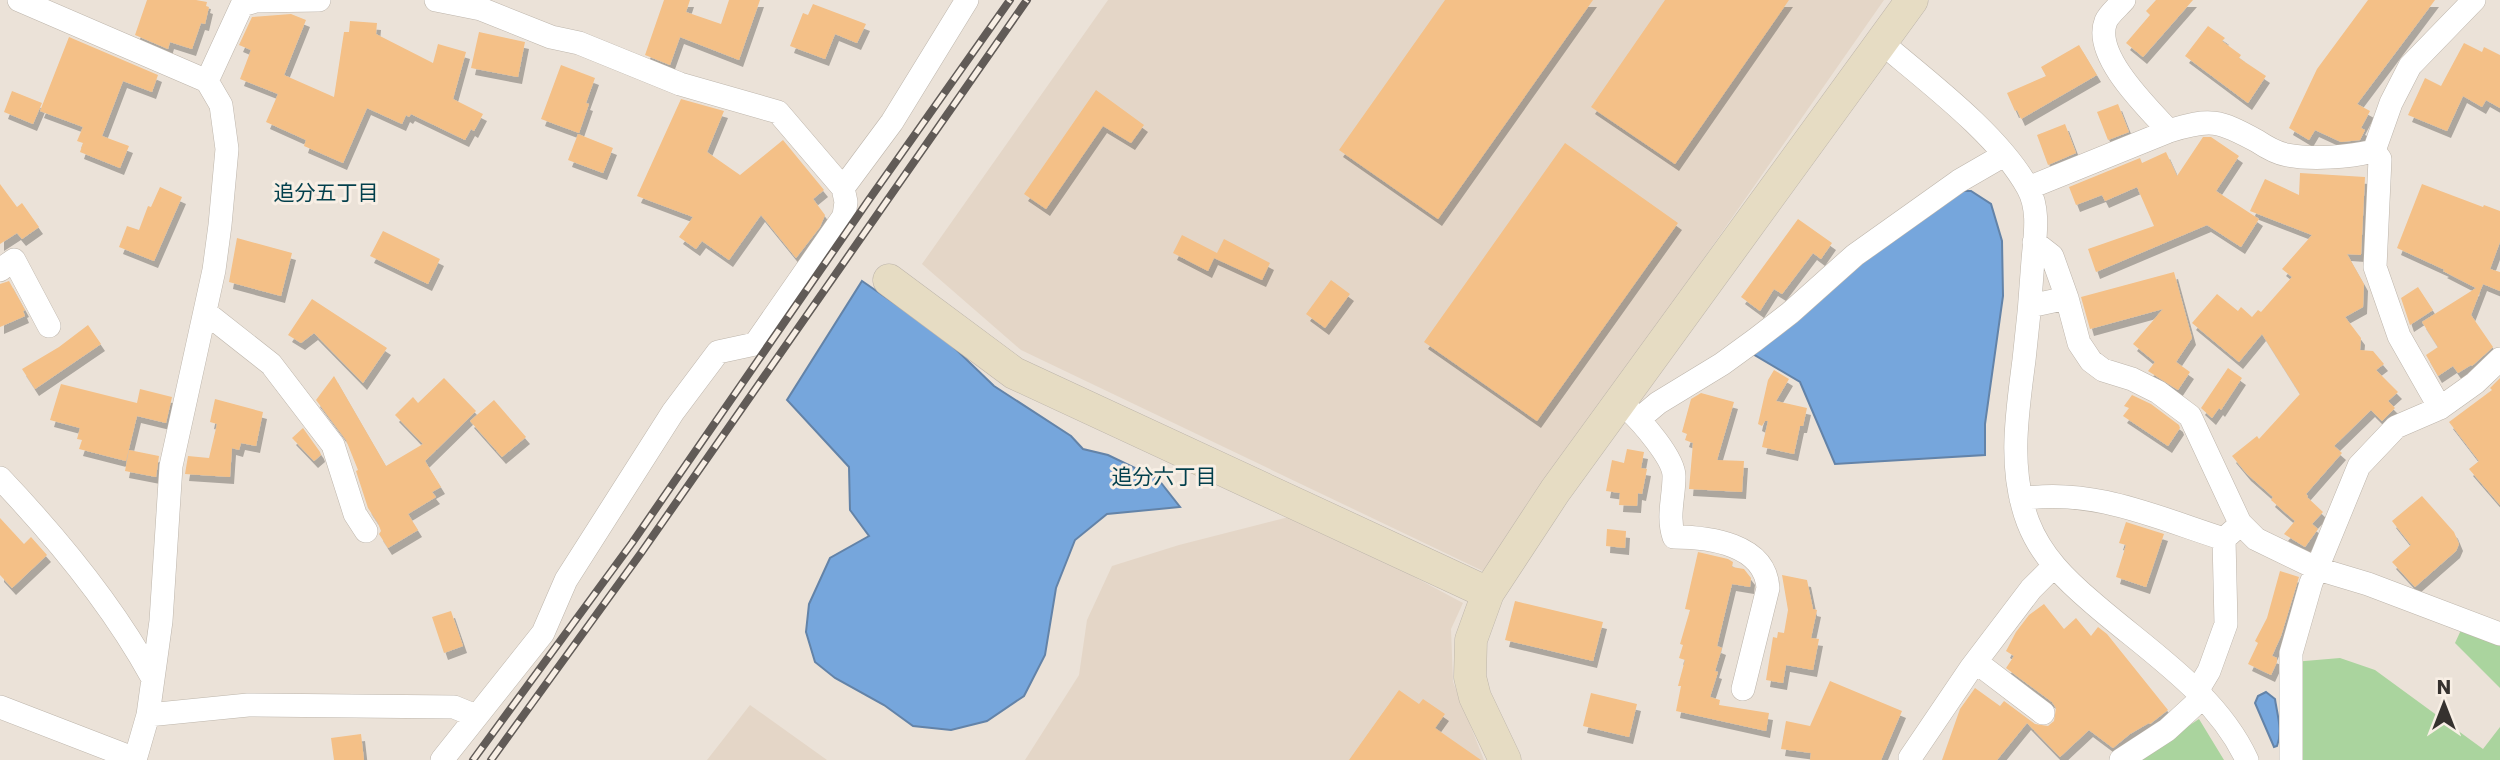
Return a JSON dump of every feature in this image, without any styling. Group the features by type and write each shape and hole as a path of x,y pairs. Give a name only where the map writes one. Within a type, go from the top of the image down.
{"street":[{"path":"0,707 135,759 148,715 161,621 171,466 217,248 227,149 221,105 207,81 19,0"},
{"path":"207,81 242,5 256,0 319,0"},
{"path":"436,0 481,9 551,37 579,43 680,84 778,113 843,188 846,202 844,216 755,344 718,352 673,412 566,580 543,633 442,760"},
{"path":"843,188 892,122 967,0"},
{"path":"1504,760 1475,697 1470,677 1471,640 1488,593 1555,491 1629,411 1670,330 1912,0"},
{"path":"2124,0 2106,20 2104,40 2121,76 2169,131"},
{"path":"2374,151 2391,103 2410,66 2474,0"},
{"path":"1882,43 1973,122 2004,155 2028,188 2036,209 2030,306 2016,429 2016,466 2028,523 2043,553 2065,579 2200,694 2228,727 2247,760"},
{"path":"2028,188 2169,131 2190,124 2214,121 2285,155 2352,156 2374,151"},
{"path":"2374,151 2380,159 2375,267 2399,336 2440,408"},
{"path":"1629,411 1658,402 1722,364 1790,313 1855,255 1959,181 2004,155"},
{"path":"2034,242 2052,256 2079,343 2091,361 2102,370 2132,379 2158,392 2190,416 2232,531 2226,624 2200,694 2167,730 2121,760"},
{"path":"0,270 14,260 49,326"},
{"path":"890,280 1014,373 1488,593"},
{"path":"2030,306 2067,298"},
{"path":"205,312 271,364 333,445 355,514 366,531"},
{"path":"2291,760 2291,653 2311,583 2359,466 2396,427 2440,408 2475,383 2500,359"},
{"path":"1629,411 1667,457 1675,473 1670,525 1674,537 1698,537 1726,543 1751,556 1768,577 1768,588 1743,689"},
{"path":"0,478 47,528 81,571 133,642 152,677"},
{"path":"2021,499 2070,495 2232,531 2318,569 2368,584 2500,634"},
{"path":"1910,758 1976,662 2038,580 2054,566"},
{"path":"1976,662 2043,713"},
{"path":"148,715 248,705 454,707 476,716"}],"shaded area":[{"path":"1108,0 1884,0 1485,572 1021,350 922,264"},
{"path":"1289,517 1463,603 1451,629 1453,682 1484,760 1025,760 1079,675 1087,620 1112,566 1179,545"},
{"path":"750,705 827,760 707,760"}],"green space":[{"path":"2461,630 2500,646 2500,688 2455,643"},
{"path":"2340,658 2375,670 2483,749 2500,727 2500,760 2295,760 2293,662"},
{"path":"2199,719 2224,760 2137,760"}],"water":[{"path":"1955,191 1971,191 1991,204 2002,241 2003,296 1985,424 1985,455 1835,464 1800,382 1753,354 1890,239"},
{"path":"862,281 942,336 994,386 1071,436 1083,449 1108,455 1158,479 1180,507 1107,514 1075,540 1056,588 1045,655 1024,696 987,721 951,730 913,726 884,705 835,678 815,662 806,632 809,604 830,558 869,536 850,510 849,467 787,400"},
{"path":"2266,692 2275,699 2279,722 2279,740 2274,747 2255,703 2258,696"}],"building":[{"path":"147,0 207,2 206,6 209,7 205,24 201,23 192,49 170,42 168,49 135,35"},
{"path":"664,0 690,0 686,12 721,24 729,0 760,0 739,60 680,37 670,65 645,55"},
{"path":"1445,0 1593,0 1438,219 1339,150"},
{"path":"1665,0 1789,0 1675,164 1591,107"},
{"path":"2156,0 2193,0 2143,57 2126,43 2150,15 2146,11"},
{"path":"2368,0 2435,0 2357,104 2370,111 2361,128 2365,130 2360,140 2341,142 2315,130 2309,140 2289,128 2317,69"},
{"path":"813,4 866,24 857,43 835,34 825,59 790,46 803,13 808,15"},
{"path":"291,14 306,20 284,75 334,97 344,32 349,32 350,21 377,23 376,34 433,63 438,44 466,52 453,99 483,114 474,131 471,129 465,140 411,114 409,117 406,115 402,124 367,108 343,163 304,146 306,140 266,122 278,94 240,79 251,50 239,45 252,17"},
{"path":"2208,26 2225,38 2222,41 2241,55 2239,58 2266,76 2248,103 2185,56"},
{"path":"479,32 525,42 518,77 471,68"},
{"path":"69,37 158,75 152,92 123,81 102,136 129,146 120,168 80,152 83,143 77,141 83,127 40,111"},
{"path":"2464,43 2482,52 2484,47 2500,55 2500,108 2486,100 2482,107 2463,96 2447,131 2408,115 2425,78 2441,86"},
{"path":"2079,45 2097,75 2021,119 2007,93 2046,76 2041,67"},
{"path":"561,65 595,78 579,133 541,119"},
{"path":"1096,90 1144,125 1131,143 1103,126 1046,209 1024,194"},
{"path":"12,91 42,103 33,124 4,112"},
{"path":"681,99 724,111 707,152 740,175 783,140 824,190 813,199 825,215 820,227 796,258 761,215 729,260 702,241 696,249 679,237 693,217 637,196"},
{"path":"2118,104 2129,132 2108,140 2097,112"},
{"path":"2065,124 2076,153 2048,165 2037,135"},
{"path":"578,134 613,148 603,173 568,160"},
{"path":"2203,137 2211,137 2239,156 2216,191 2259,219 2241,247 2207,225 2096,272 2088,249 2154,226 2137,187 2105,201 2102,195 2076,205 2069,187 2140,158 2142,163 2166,152 2177,176"},
{"path":"1565,143 1678,223 1537,421 1424,342"},
{"path":"2300,173 2365,177 2361,255 2347,254 2364,284 2363,307 2345,317 2361,338 2360,350 2373,351 2384,364 2376,370 2398,392 2388,401 2395,408 2382,421 2371,410 2334,446 2342,453 2306,494 2323,512 2312,524 2318,529 2305,547 2284,534 2295,521 2271,500 2273,497 2247,474 2232,456 2257,436 2259,439 2300,394 2262,334 2239,362 2192,323 2217,294 2238,311 2241,307 2252,317 2258,310 2261,312 2292,277 2282,269 2312,235 2250,211 2265,179 2299,195"},
{"path":"0,184 17,207 22,203 39,227 22,239 17,233 0,244"},
{"path":"2422,184 2500,211 2500,242 2490,269 2500,272 2500,291 2483,284 2471,315 2493,347 2472,366 2458,373 2453,366 2438,376 2426,355 2438,347 2422,322 2476,288 2397,248"},
{"path":"160,187 182,197 154,261 119,247 127,226 139,230 148,206 151,207"},
{"path":"1798,219 1832,243 1821,259 1813,253 1782,294 1774,289 1760,311 1741,297"},
{"path":"383,231 440,259 428,284 370,256"},
{"path":"1182,235 1217,253 1224,239 1270,263 1262,280 1214,258 1208,271 1173,253"},
{"path":"237,238 292,253 281,296 229,282"},
{"path":"2174,272 2192,338 2176,362 2190,372 2178,390 2148,371 2155,362 2133,344 2163,309 2090,329 2081,297"},
{"path":"1331,280 1350,294 1325,328 1306,314"},
{"path":"9,281 25,310 25,316 0,327 0,284"},
{"path":"2418,287 2433,310 2410,325 2401,298"},
{"path":"312,299 387,348 363,383 314,333 301,343 288,335"},
{"path":"88,325 101,344 35,389 22,369 59,347"},
{"path":"2228,368 2242,378 2221,410 2219,408 2212,418 2201,408"},
{"path":"1774,370 1789,379 1776,401 1807,408 1794,454 1762,447 1768,421 1762,426 1758,424 1768,380"},
{"path":"334,376 386,466 423,444 395,415 413,397 418,403 444,378 476,411 425,461 441,487 432,492 436,497 408,514 418,530 388,548 379,534 381,531 378,523 368,508 356,471 358,470 346,440 316,400"},
{"path":"2500,378 2500,505 2469,469 2479,461 2449,422 2492,390 2490,388"},
{"path":"61,384 137,403 140,389 172,397 166,423 137,416 126,461 79,449 82,440 77,439 80,428 50,420"},
{"path":"1701,393 1734,402 1717,460 1744,461 1742,492 1689,489 1693,443 1685,440 1687,434 1682,432 1691,399"},
{"path":"2132,395 2151,404 2179,425 2180,428 2168,446 2123,416 2129,408 2124,406"},
{"path":"215,399 263,412 256,446 241,443 239,450 232,448 230,477 185,474 188,456 209,458 217,424 210,422"},
{"path":"494,400 526,437 502,457 470,421"},
{"path":"303,428 321,455 314,461 292,438"},
{"path":"1627,449 1644,452 1641,468 1647,469 1642,494 1638,493 1637,506 1619,505 1620,493 1606,491 1612,460 1624,463"},
{"path":"129,450 159,456 156,477 125,471"},
{"path":"2422,496 2454,532 2459,544 2456,551 2415,587 2392,562 2411,545 2392,521"},
{"path":"0,518 24,544 31,537 47,555 12,588 0,575"},
{"path":"2126,522 2164,534 2146,587 2116,577 2126,545 2119,543"},
{"path":"1607,529 1626,531 1625,548 1606,546"},
{"path":"1698,552 1728,559 1733,562 1732,567 1744,569 1751,578 1750,587 1732,584 1717,646 1722,648 1715,671 1718,672 1710,697 1720,700 1719,705 1769,713 1766,731 1676,711 1681,686 1678,686 1685,660 1679,658 1683,645 1680,644 1690,610 1685,609"},
{"path":"2280,571 2299,577 2272,656 2277,658 2277,662 2271,675 2248,664 2258,643 2255,641 2267,618"},
{"path":"1782,575 1807,580 1813,609 1817,610 1811,638 1819,639 1813,670 1786,665 1783,683 1766,680 1773,637 1777,638 1778,632 1784,633 1788,610"},
{"path":"1515,601 1603,622 1593,661 1505,640"},
{"path":"2044,604 2064,629 2076,618 2091,636 2098,627 2107,634 2168,710 2113,748 2089,730 2060,757 2027,723 1997,760 1942,760 1960,709 1975,688 2000,706 2004,701 2035,724 2048,726 2054,721 2056,708 2052,702 2006,668 2014,656 2006,651 2016,632 2029,615"},
{"path":"451,611 463,646 444,653 432,617"},
{"path":"1830,681 1902,711 1881,760 1810,760 1811,753 1781,749 1786,721 1810,726"},
{"path":"1399,690 1419,704 1423,699 1445,714 1435,728 1481,760 1349,760"},
{"path":"1591,693 1637,704 1629,737 1583,726"},
{"path":"361,734 364,760 334,760 331,738"}],"railway":[{"path":"473,760 632,543 1010,0"},
{"path":"491,760 641,553 1027,0"}],"district":[{"name":"追分五丁目","path":"326,192"},
{"name":"追分六丁目","path":"1164,476"}]}
